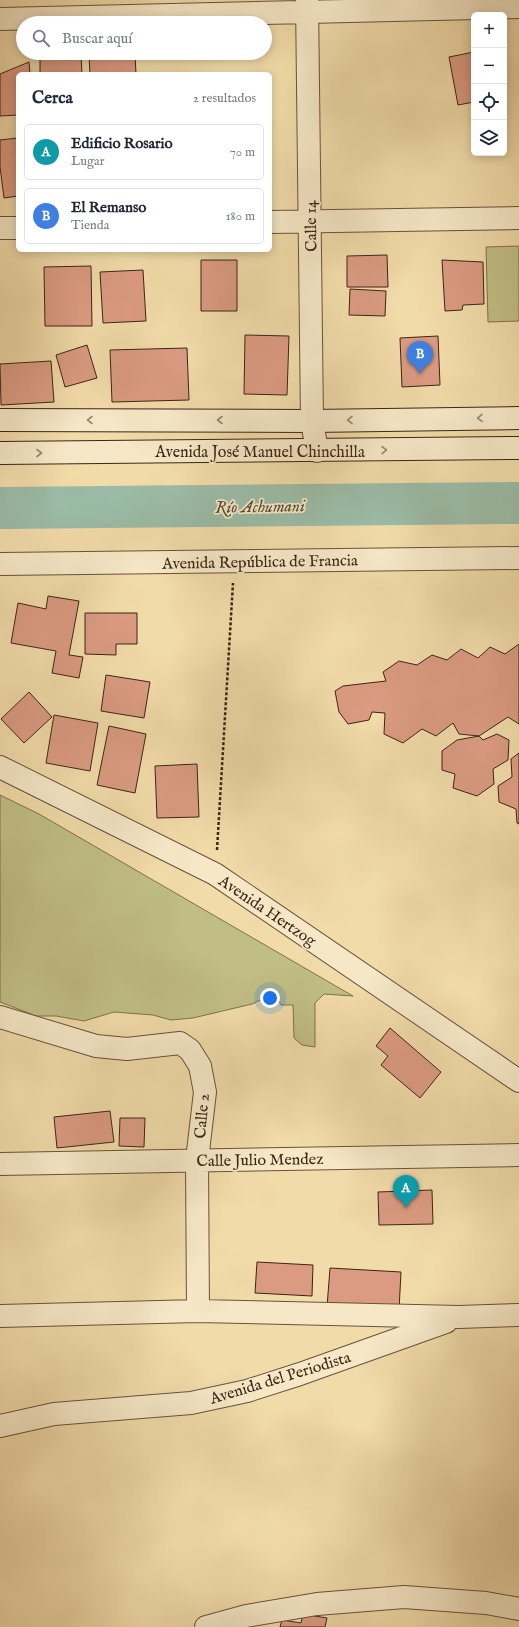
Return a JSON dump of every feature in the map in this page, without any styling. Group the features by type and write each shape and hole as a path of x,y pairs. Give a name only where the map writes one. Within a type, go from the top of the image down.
{"street":[{"path":"71,16 307,6 519,7"},
{"name":"Calle 14","path":"307,6 312,421 316,451"},
{"path":"0,19 16,18"},
{"path":"272,222 519,218"},
{"path":"0,228 16,228"},
{"name":"Avenida José Manuel Chinchilla","path":"0,420 312,421 519,418"},
{"name":"Avenida José Manuel Chinchilla","path":"0,453 519,448"},
{"name":"Avenida República de Francia","path":"0,564 519,558"},
{"name":"Avenida Hertzog","path":"0,767 215,874 519,1081"},
{"name":"Calle 2","path":"0,1017 96,1046 127,1050 180,1042 190,1050 200,1066 205,1092 197,1160 198,1311"},
{"name":"Calle Julio Mendez","path":"0,1164 519,1155"},
{"path":"0,1316 198,1311 459,1317 519,1315"},
{"name":"Avenida del Periodista","path":"0,1426 54,1414 191,1403 247,1390 300,1374 459,1317"},
{"path":"206,1627 245,1622 317,1604 404,1597 486,1603 519,1609"}],"path":[{"path":"215,874 234,562"}],"shaded area":[{"path":"519,246 519,321 488,322 486,247"},
{"path":"0,795 39,814 353,996 324,994 315,1003 315,1047 302,1045 294,1038 293,1005 281,1005 275,993 252,1004 193,1018 171,1020 153,1015 114,1012 84,1021 56,1016 36,1016 0,1002"}],"building":[{"path":"471,53 471,103 458,105 449,57"},
{"path":"40,60 81,60 82,72 40,72"},
{"path":"89,60 135,60 136,72 90,72"},
{"path":"29,62 30,72 16,72 16,115 0,116 0,74"},
{"path":"16,138 16,196 4,198 0,167 0,140"},
{"path":"387,255 388,287 347,287 347,256"},
{"path":"201,260 237,260 237,311 201,311"},
{"path":"442,260 483,262 484,304 463,305 462,310 445,311"},
{"path":"91,266 92,326 45,326 44,267"},
{"path":"143,270 146,321 103,323 100,272"},
{"path":"350,289 386,291 385,316 349,315"},
{"path":"245,335 289,336 287,395 244,394"},
{"path":"438,336 440,385 402,387 400,338"},
{"path":"87,345 97,378 65,387 56,355"},
{"path":"187,348 189,400 112,402 110,350"},
{"path":"51,361 54,402 1,405 0,364"},
{"path":"48,596 79,601 69,655 83,657 79,678 52,673 56,651 11,643 18,603 46,609"},
{"path":"85,613 137,613 137,644 116,644 116,655 85,654"},
{"path":"519,644 519,724 508,717 479,736 459,734 453,723 436,736 422,729 403,743 384,734 385,713 372,712 369,720 348,724 339,712 335,691 343,686 386,681 383,672 399,661 417,665 432,655 447,660 461,649 478,658 490,647 505,654"},
{"path":"106,675 150,682 144,718 101,711"},
{"path":"29,692 52,717 24,743 1,719"},
{"path":"54,715 98,723 90,771 46,763"},
{"path":"109,726 146,734 135,793 97,785"},
{"path":"497,734 509,740 508,760 493,769 494,784 477,796 453,788 455,774 442,770 442,751 457,740 479,736 483,740"},
{"path":"519,753 519,824 517,823 516,809 499,802 498,786 512,777 511,759"},
{"path":"197,764 199,817 157,818 155,766"},
{"path":"390,1028 441,1072 420,1098 381,1065 388,1056 376,1046"},
{"path":"110,1111 114,1142 57,1148 54,1117"},
{"path":"120,1118 145,1118 144,1147 119,1146"},
{"path":"432,1190 433,1224 379,1225 378,1192"},
{"path":"257,1262 313,1265 312,1296 255,1293"},
{"path":"330,1268 401,1272 399,1310 327,1307"},
{"path":"303,1614 327,1618 325,1627 280,1627 282,1620 301,1623"}],"waterway":[{"name":"Río Achumani","path":"0,508 519,503"}],"place":[{"name":"El Remanso","path":"420,374"},
{"name":"Edificio Rosario","path":"406,1208"}]}
